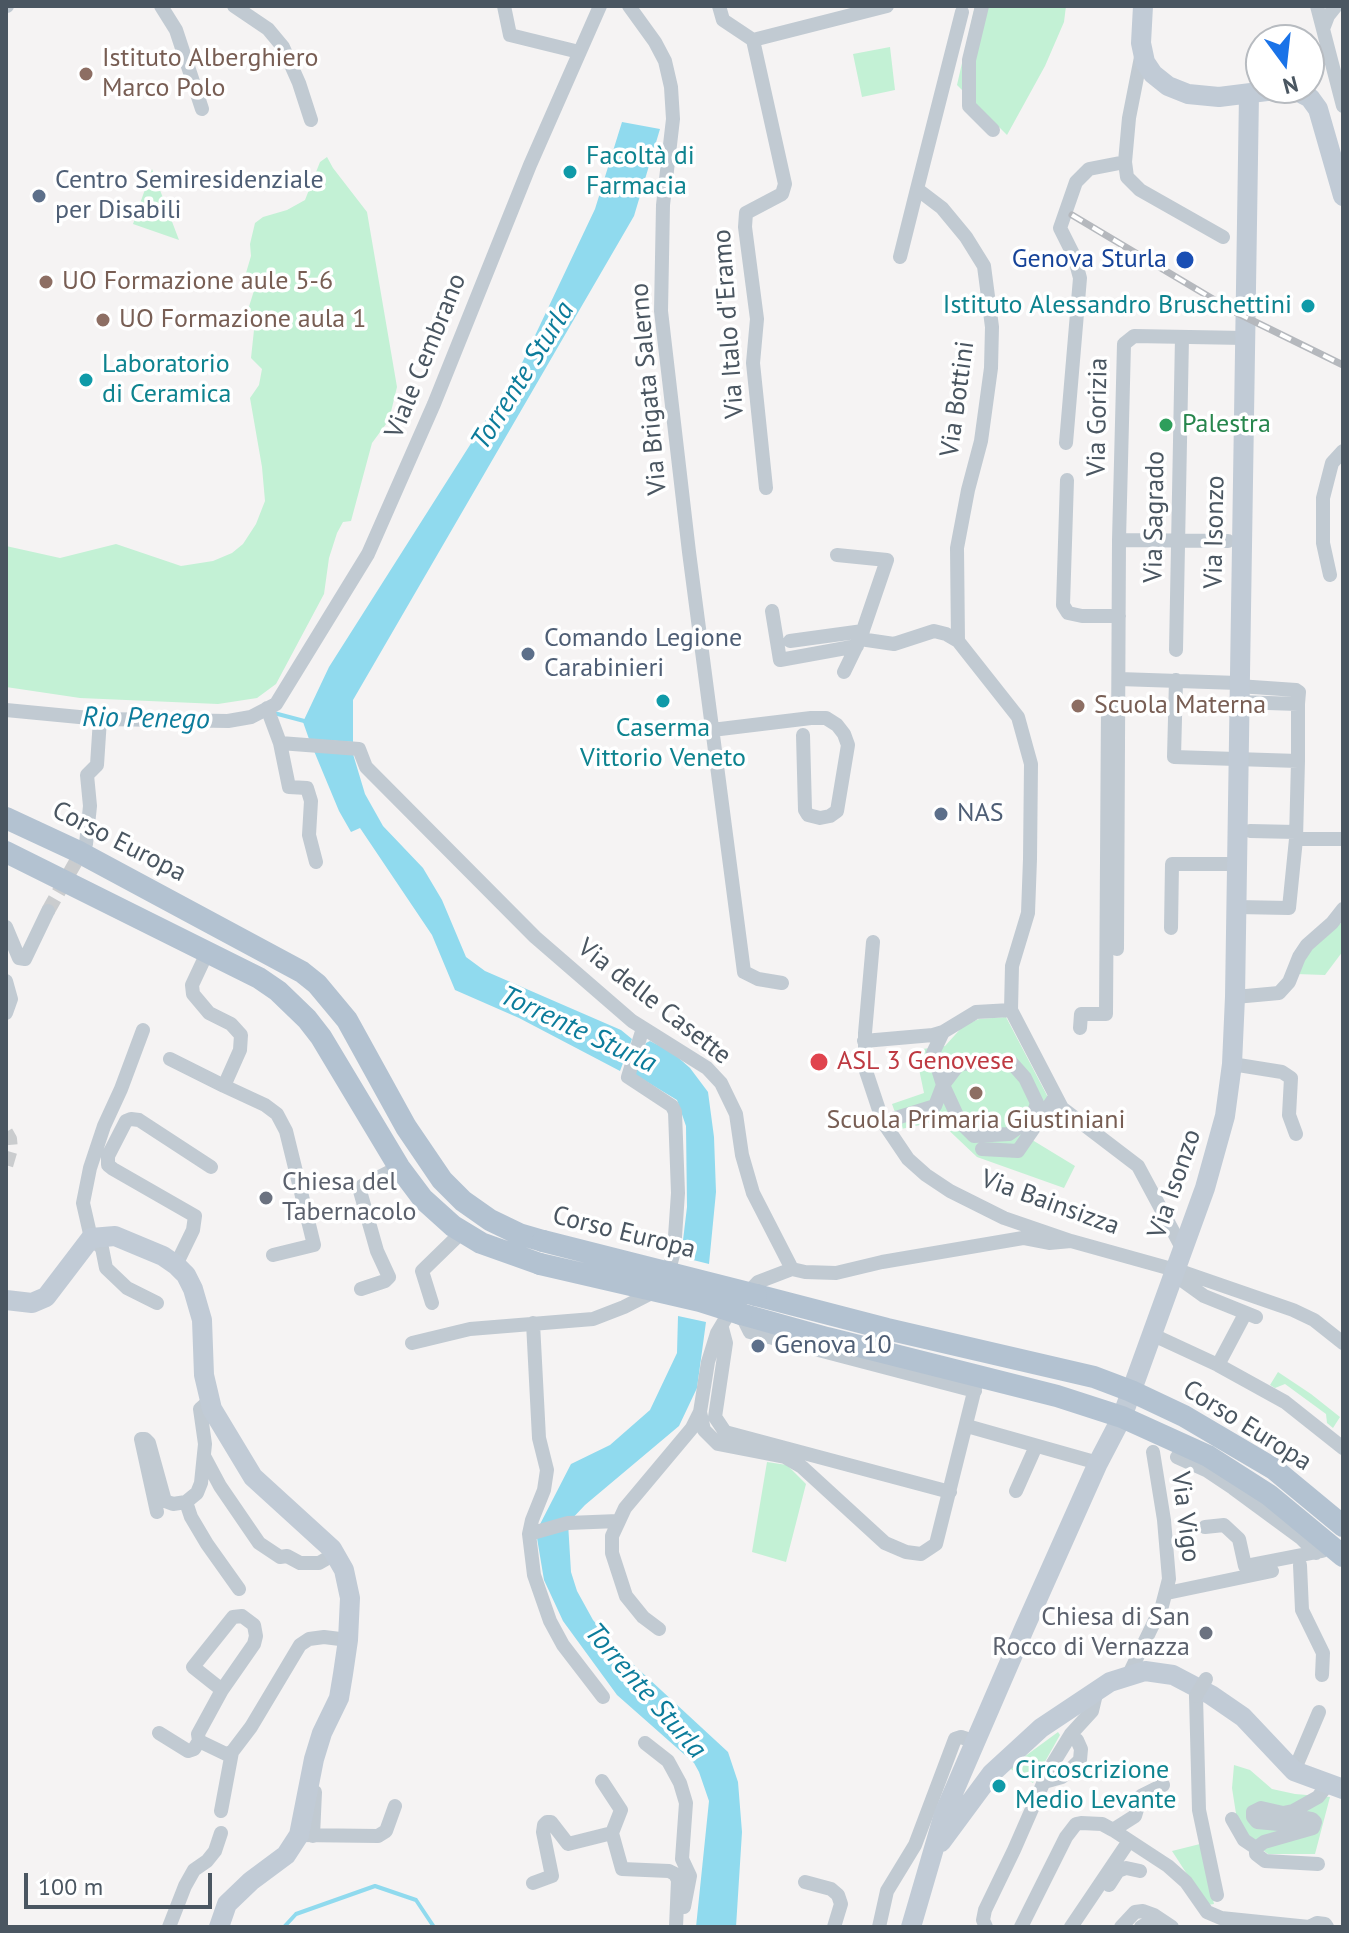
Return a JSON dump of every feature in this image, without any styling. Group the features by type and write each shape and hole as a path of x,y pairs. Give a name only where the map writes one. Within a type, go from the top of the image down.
{"main road":[{"path":"1143,6 1142,52 1153,74 1178,90 1219,97 1245,94"},
{"name":"Via Isonzo","path":"911,1927 944,1814 983,1775 975,1745 1098,1463 1122,1417 1201,1199 1225,1116 1232,1064 1235,997 1249,104"},
{"path":"1314,104 1339,169 1343,196"},
{"name":"Corso Europa","path":"6,818 77,851 302,972 347,1020 406,1127 442,1180 477,1212 542,1253 977,1384 1057,1396 1122,1417 1208,1456 1269,1495 1327,1555"},
{"name":"Corso Europa","path":"6,852 269,985 292,1003 307,1019 399,1167 423,1199 462,1232 496,1250 542,1253 756,1295 1094,1377 1184,1416 1274,1469 1343,1526"},
{"path":"6,1300 32,1303 46,1297 91,1238 115,1236 163,1256 176,1265 193,1289 202,1320 204,1375 199,1402 262,1488 324,1542 340,1563 350,1598 348,1640 339,1698 322,1733 314,1759 306,1836 227,1904 219,1927"},
{"path":"975,1745 983,1775 1057,1716 1097,1690 1129,1674 1159,1671 1197,1686 1243,1717 1288,1767 1302,1776 1336,1786"}],"street":[{"path":"161,6 176,30 202,109"},
{"path":"234,6 268,29 283,47 311,120"},
{"path":"504,6 510,35 579,52"},
{"name":"Viale Cembrano","path":"270,713 368,554 434,404 530,165 600,6"},
{"name":"Via Brigata Salerno","path":"629,6 660,52 671,87 673,119 663,205 661,311 744,972 758,979 782,983"},
{"path":"719,6 723,20 753,40 887,6"},
{"path":"982,6 969,60 969,106 993,130"},
{"path":"1325,24 1336,6"},
{"path":"900,257 963,8"},
{"path":"1325,37 1343,106"},
{"name":"Via Italo d'Eramo","path":"753,40 785,184 782,194 746,213 745,227 757,319 753,363 766,488"},
{"path":"1142,52 1125,162 1127,177 1140,190 1223,237"},
{"path":"1066,443 1080,278 1074,256 1060,228 1076,182 1089,169 1125,162"},
{"name":"Via Bottini","path":"917,189 942,208 966,237 984,266 992,327 991,368 981,441 957,548 958,641"},
{"name":"Via Gorizia","path":"1117,949 1119,540 1124,344 1134,336 1245,338"},
{"name":"Via Sagrado","path":"1176,650 1182,337"},
{"path":"1330,575 1323,543 1323,498 1332,463 1343,451"},
{"name":"Via Gorizia","path":"1067,480 1063,605 1068,613 1082,616 1119,616"},
{"path":"1119,540 1228,541"},
{"path":"837,555 887,560 860,638 844,672"},
{"path":"772,611 780,660 860,638"},
{"path":"790,641 860,638 894,644 934,631 958,641 1018,717 1031,764 1028,913 1012,966 1011,1010 1055,1097 1073,1118 1138,1166 1182,1248"},
{"path":"1119,679 1176,680 1238,690 1299,692 1296,836 1289,908 1237,907"},
{"path":"1176,680 1174,757 1298,761"},
{"path":"1080,1028 1081,1014 1106,1014 1108,705"},
{"path":"6,710 100,719 228,721 270,713 289,787 307,788 311,801 309,835 316,862"},
{"path":"712,730 811,718 826,718 837,725 848,745 837,811 830,816 820,818 808,815 805,810 803,735"},
{"path":"87,842 90,806 87,775 97,765 100,719"},
{"name":"Via delle Casette","path":"280,743 359,749 366,767 546,947 641,1032 707,1068 721,1083 736,1114 742,1155 753,1193 792,1269"},
{"path":"1250,831 1343,839"},
{"path":"1171,928 1172,864 1237,864"},
{"path":"1235,997 1279,993 1289,982 1307,945 1343,909"},
{"path":"6,927 19,958 25,959 48,911"},
{"name":"Via Bainsizza","path":"873,942 864,1041 865,1068 908,1159 950,1191 1004,1218 1293,1310 1314,1320 1343,1343"},
{"path":"207,953 192,985 193,994 201,1006 231,1024 241,1035 240,1050 224,1086"},
{"path":"6,981 11,999 6,1013"},
{"path":"864,1041 943,1032 976,1012 1011,1010"},
{"path":"143,1030 104,1126 84,1190 83,1203 91,1238 102,1248 106,1268 127,1288 157,1303"},
{"path":"412,1343 470,1329 593,1319 665,1286 674,1251 678,1193 675,1112 672,1106 631,1080 628,1072 641,1032"},
{"path":"890,1119 935,1106 943,1085 959,1064 1010,1061 1025,1078 1037,1103 1032,1118 1009,1134 974,1136 960,1122 943,1085 933,1053 943,1032"},
{"path":"170,1059 265,1105 277,1114 286,1131 314,1245 273,1255"},
{"path":"1232,1064 1282,1072 1291,1078 1289,1115 1296,1134"},
{"path":"982,1149 1018,1151 1055,1097"},
{"path":"176,1265 193,1230 195,1216 113,1169 108,1165 108,1156 126,1121 131,1119 139,1120 211,1167"},
{"path":"361,1289 389,1277 377,1251 360,1191 362,1186 399,1167"},
{"path":"432,1303 422,1271 462,1232"},
{"path":"718,1444 704,1430 700,1412 708,1362 717,1333 729,1313 758,1282 792,1269 836,1273 1023,1238 1049,1243 1071,1241"},
{"path":"1173,1271 1204,1296 1250,1316 1218,1365"},
{"path":"533,1323 539,1438 547,1470 544,1490 532,1520 534,1575 550,1621 578,1668 603,1697"},
{"path":"722,1328 726,1343 715,1417 725,1432 950,1492"},
{"path":"1151,1334 1218,1365 1285,1402 1343,1448"},
{"path":"682,1442 718,1444 785,1457 802,1467 885,1543 917,1554 932,1549 936,1544 977,1384"},
{"path":"157,1512 141,1439 149,1443 165,1501 173,1504 186,1502 200,1489 205,1458 199,1402"},
{"path":"659,1629 643,1617 626,1596 617,1575 610,1546 613,1521 682,1442 700,1412"},
{"path":"967,1426 1098,1463"},
{"path":"1016,1491 1036,1446"},
{"name":"Via Vigo","path":"1129,1674 1167,1593 1164,1520 1153,1452"},
{"path":"1177,1457 1206,1470 1327,1555"},
{"path":"205,1458 259,1543 280,1557 287,1556 300,1563 319,1563 326,1559"},
{"path":"186,1502 207,1544 239,1589"},
{"path":"533,1533 568,1523 613,1521"},
{"path":"1205,1527 1224,1525 1239,1539 1245,1566 1327,1555"},
{"path":"1167,1593 1300,1565 1327,1555"},
{"path":"1300,1565 1302,1610 1323,1653 1322,1675"},
{"path":"159,1733 188,1751 194,1749 199,1741 198,1734 222,1690 254,1644 254,1625 242,1616 233,1617 193,1667 222,1690"},
{"path":"221,1811 232,1752 251,1727 300,1645 309,1639 324,1637 348,1640"},
{"path":"1206,1679 1196,1696 1199,1810 1217,1895"},
{"path":"986,1927 983,1920 985,1910 1044,1782 1071,1734 1092,1711 1097,1690"},
{"path":"1297,1764 1319,1712"},
{"path":"879,1927 891,1881 910,1854 955,1739 961,1737 975,1745"},
{"path":"1044,1782 1062,1777 1080,1760 1081,1749 1077,1740"},
{"path":"199,1741 221,1753 232,1752"},
{"path":"645,1743 668,1761 686,1803 682,1859 690,1876 678,1927"},
{"path":"324,1759 306,1836 383,1835 395,1806"},
{"path":"602,1781 621,1810 612,1833 619,1863 625,1871 669,1871 675,1874 678,1880 678,1927"},
{"path":"1113,1830 1135,1816 1141,1796 1163,1785"},
{"path":"1256,1848 1264,1842 1313,1828 1315,1822 1307,1818 1279,1824 1257,1822 1253,1817 1257,1809 1283,1813 1293,1811 1336,1786"},
{"path":"1232,1819 1244,1840 1256,1848"},
{"path":"533,1883 552,1876 543,1832 547,1822 551,1822 568,1844 612,1833"},
{"path":"1021,1927 1072,1829 1081,1823 1102,1824 1168,1866 1186,1882 1207,1912 1221,1918 1309,1927 1322,1925"},
{"path":"169,1927 185,1886 194,1870 215,1851 221,1833"},
{"path":"1072,1926 1129,1841"},
{"path":"1256,1848 1256,1854 1265,1861 1318,1864"},
{"path":"1072,1926 1082,1926 1118,1871 1126,1868 1140,1871"},
{"path":"805,1882 831,1889 838,1895 841,1904 834,1927"},
{"path":"1121,1927 1135,1912 1143,1911 1172,1927"},
{"path":"1141,1927 1146,1924 1155,1927"}],"green space":[{"path":"975,6 1066,6 1064,22 1045,66 1007,135 957,85"},
{"path":"890,47 895,90 862,97 853,54"},
{"path":"327,157 367,212 397,387 389,420 372,443 351,521 343,522 337,533 329,558 324,594 276,684 257,698 218,704 80,698 6,687 6,546 60,558 116,544 181,566 213,561 232,553 243,544 256,524 265,501 250,398 259,385 262,369 251,358 254,330 246,316 258,278 246,273 251,256 250,244 255,223 305,200 320,162"},
{"path":"152,169 179,240 133,224"},
{"path":"1343,922 1343,951 1325,975 1296,974 1308,951"},
{"path":"1006,1017 1052,1105 1029,1138 1075,1166 1064,1188 977,1157 939,1121 901,1129 892,1104 924,1093 915,1050 945,1046 964,1025 979,1019"},
{"path":"1278,1372 1340,1417 1333,1428 1327,1423 1326,1414 1285,1384 1275,1388 1270,1385"},
{"path":"767,1462 787,1465 806,1484 786,1562 752,1552"},
{"path":"1058,1732 1060,1735 1033,1783 1009,1768"},
{"path":"1234,1765 1250,1770 1272,1789 1330,1797 1315,1854 1268,1854 1255,1844 1237,1820 1232,1788"},
{"path":"1200,1844 1214,1904 1207,1905 1172,1851"}],"water":[{"name":"Torrente Sturla","path":"622,122 660,129 634,216 353,700 353,742 309,739 303,722 329,667 522,363 595,209"},
{"name":"Torrente Sturla","path":"314,751 353,754 365,794 383,826 423,868 442,900 466,957 485,971 621,1030 632,1039 620,1071 519,1018 455,990 432,935 360,828 351,832"},
{"path":"650,1041 672,1052 690,1068 708,1092 716,1192 709,1264 681,1257 687,1207 686,1126 677,1100 634,1074 646,1043"},
{"name":"Torrente Sturla","path":"678,1316 706,1322 697,1388 679,1426 568,1523 571,1572 577,1591 593,1620 622,1654 728,1752 738,1782 742,1832 736,1927 696,1927 709,1801 699,1772 694,1763 617,1695 563,1621 544,1580 536,1532 571,1464 610,1445 650,1410 677,1353"}],"waterway":[{"name":"Rio Penego","path":"274,713 308,722"},
{"path":"284,1927 296,1914 375,1886 416,1900 434,1927"}],"tunnel":[{"path":"48,911 83,849"},
{"path":"6,1132 11,1149 6,1166"}],"railway":[{"path":"1072,215 1233,311 1343,365"}],"place":[{"name":"Istituto Alberghiero Marco Polo","path":"86,74"},
{"name":"Facoltà di Farmacia","path":"570,172"},
{"name":"Centro Semiresidenziale per Disabili","path":"39,196"},
{"name":"Genova Sturla","path":"1185,260"},
{"name":"UO Formazione aule 5-6","path":"46,282"},
{"name":"Istituto Alessandro Bruschettini","path":"1308,306"},
{"name":"UO Formazione aula 1","path":"103,320"},
{"name":"Laboratorio di Ceramica","path":"86,380"},
{"name":"Palestra","path":"1166,425"},
{"name":"Comando Legione Carabinieri","path":"528,654"},
{"name":"Caserma Vittorio Veneto","path":"663,701"},
{"name":"Scuola Materna","path":"1078,706"},
{"name":"NAS","path":"941,814"},
{"name":"ASL 3 Genovese","path":"819,1062"},
{"name":"Scuola Primaria Giustiniani","path":"976,1093"},
{"name":"Chiesa del Tabernacolo","path":"266,1198"},
{"name":"Genova 10","path":"758,1346"},
{"name":"Chiesa di San Rocco di Vernazza","path":"1206,1633"},
{"name":"Circoscrizione Medio Levante","path":"999,1786"}]}
